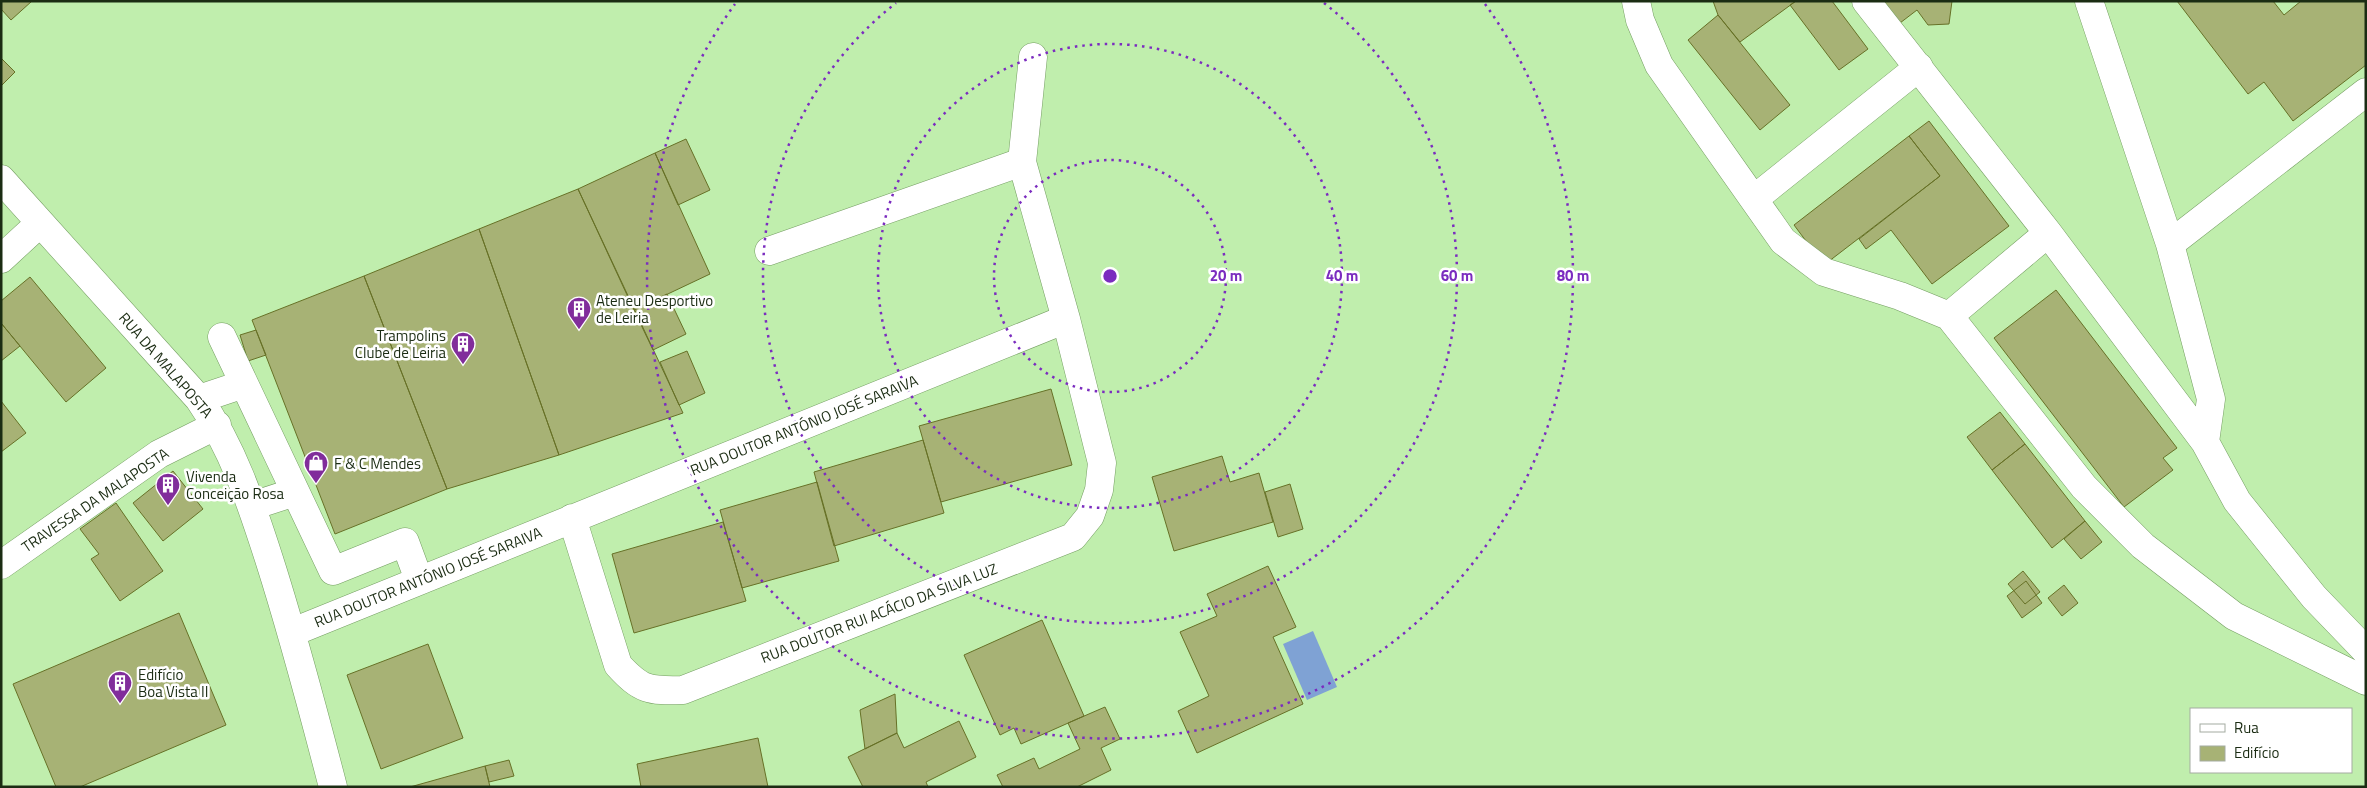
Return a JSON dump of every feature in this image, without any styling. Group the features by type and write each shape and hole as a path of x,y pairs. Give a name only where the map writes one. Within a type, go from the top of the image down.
{"street":[{"path":"1636,1 1640,20 1659,65 1783,240 1824,272 1900,296 1949,316 2084,487 2142,546 2234,616 2366,681"},
{"path":"1866,1 2048,232 2205,442 2237,501 2314,597 2366,651"},
{"path":"2089,1 2170,244 2211,399 2205,442"},
{"path":"1033,57 1022,162 1066,319"},
{"path":"1754,199 1919,67"},
{"path":"2170,244 2366,92"},
{"path":"769,251 1022,162"},
{"name":"RUA DA MALAPOSTA","path":"1,179 199,400 217,425 236,465 252,506 293,632 334,787"},
{"path":"1,259 40,223"},
{"path":"1949,316 2048,232"},
{"name":"RUA DOUTOR RUI ACÁCIO DA SILVA LUZ","path":"572,518 618,665 635,683 659,691 683,690 1073,537 1090,516 1099,490 1102,463 1066,319"},
{"name":"RUA DOUTOR ANTÓNIO JOSÉ SARAIVA","path":"293,632 1066,319"},
{"path":"222,337 333,571 405,542 419,580"},
{"path":"199,400 244,384"},
{"name":"TRAVESSA DA MALAPOSTA","path":"1,565 159,454 217,425"},
{"path":"252,506 295,492"}],"water":[{"path":"1313,631 1337,687 1307,700 1283,644"}],"building":[{"path":"1,1 32,1 11,20 1,9"},
{"path":"1713,1 1796,1 1740,42 1718,15"},
{"path":"1796,1 1832,1 1868,49 1839,70 1790,5"},
{"path":"1883,1 1952,1 1949,24 1928,25 1917,10 1900,23"},
{"path":"2177,1 2273,1 2284,15 2301,1 2366,1 2366,65 2293,121 2264,82 2248,94"},
{"path":"1718,15 1790,105 1760,130 1688,40"},
{"path":"1,58 15,72 1,86"},
{"path":"1929,121 2009,226 1932,284 1891,230 1866,249 1859,239 1940,176 1909,136"},
{"path":"1909,136 1940,176 1824,265 1794,225"},
{"path":"686,139 710,190 678,205 655,153"},
{"path":"655,153 710,274 634,310 578,189"},
{"name":"Ateneu Desportivo de Leiria","path":"578,189 683,413 559,455 479,229"},
{"name":"Trampolins Clube de Leiria","path":"479,229 559,455 447,489 364,276"},
{"path":"364,276 447,489 335,534 252,320"},
{"path":"30,277 106,368 66,402 1,323 1,301"},
{"path":"2056,290 2177,448 2163,458 2173,470 2124,507 1994,338"},
{"path":"667,294 686,334 653,350 634,310"},
{"path":"1,323 20,346 1,361"},
{"path":"256,330 266,355 248,361 240,335"},
{"path":"687,351 705,393 679,405 660,362"},
{"path":"1051,389 1072,465 941,502 919,426"},
{"path":"1,401 26,433 1,452"},
{"path":"2000,412 2025,444 1992,470 1967,437"},
{"path":"923,440 944,513 834,546 814,472"},
{"path":"2025,444 2085,521 2052,548 1992,470"},
{"path":"1222,456 1230,482 1259,473 1273,522 1174,551 1152,477"},
{"name":"Vivenda Conceição Rosa","path":"173,471 203,509 163,541 133,503"},
{"path":"817,482 839,561 742,588 720,510"},
{"path":"1290,484 1303,529 1278,537 1265,492"},
{"path":"116,503 163,571 120,601 91,559 99,554 80,529"},
{"path":"2085,521 2102,542 2081,559 2064,539"},
{"path":"723,522 746,601 634,633 612,554"},
{"path":"1268,566 1296,627 1273,637 1303,704 1197,753 1178,711 1209,696 1180,632 1217,616 1207,594"},
{"path":"2023,571 2040,592 2025,604 2008,584"},
{"path":"2026,581 2042,603 2022,618 2007,596"},
{"path":"2064,585 2078,603 2062,616 2048,598"},
{"name":"Edifício Boa Vista II","path":"179,613 226,725 80,787 56,787 13,684"},
{"path":"1042,620 1084,716 1021,744 1014,728 1000,735 964,655"},
{"path":"428,644 463,738 381,769 347,675"},
{"path":"895,694 897,733 865,749 860,710"},
{"path":"1105,707 1120,739 1101,748 1111,770 1077,787 1003,787 997,775 1034,758 1039,769 1080,749 1068,723"},
{"path":"959,721 976,757 926,782 928,787 863,787 848,757 897,733 904,748"},
{"path":"758,738 768,787 641,787 637,764"},
{"path":"509,760 514,776 489,782 485,766"},
{"path":"485,766 490,787 410,787"}],"place":[{"name":"Ateneu Desportivo de Leiria","path":"579,330"},
{"name":"Trampolins Clube de Leiria","path":"463,365"},
{"name":"F & C Mendes","path":"316,484"},
{"name":"Vivenda Conceição Rosa","path":"168,506"},
{"name":"Edifício Boa Vista II","path":"120,704"}]}
